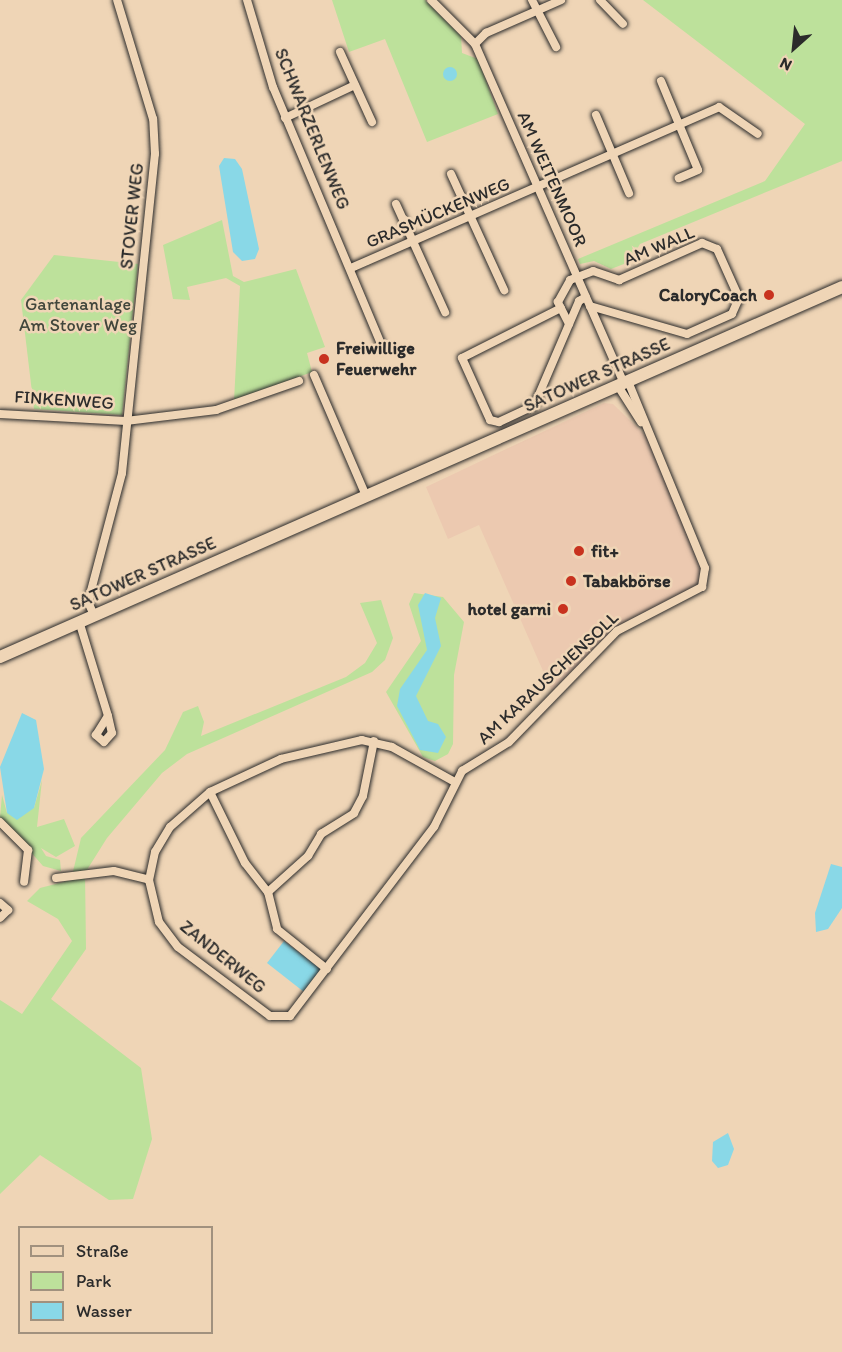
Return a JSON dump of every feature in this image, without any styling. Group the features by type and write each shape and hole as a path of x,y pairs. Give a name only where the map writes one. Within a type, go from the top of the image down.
{"main road":[{"name":"SATOWER STRASSE","path":"0,657 842,287"}],"street":[{"name":"STOVER WEG","path":"94,615 88,602 122,473 155,154 153,119 117,0"},
{"name":"SCHWARZERLENWEG","path":"247,0 285,118 351,268 382,346"},
{"name":"AM WEITENMOOR","path":"431,0 475,44 623,383"},
{"path":"532,0 556,47"},
{"path":"475,44 486,33 561,0"},
{"path":"600,0 622,24"},
{"path":"340,52 372,122"},
{"path":"661,81 698,170 679,178"},
{"path":"285,118 355,85"},
{"name":"GRASMÜCKENWEG","path":"351,268 681,126 719,107 758,134"},
{"path":"596,115 629,193"},
{"path":"451,174 504,290"},
{"path":"396,204 445,312"},
{"name":"AM WALL","path":"577,277 592,271 619,280 709,243 717,249 738,298 732,314 687,334 590,306"},
{"path":"569,324 561,308 563,286 577,277"},
{"path":"561,308 462,357 484,415 499,422 534,406 569,324 586,297"},
{"path":"314,375 366,496"},
{"name":"FINKENWEG","path":"0,414 126,421 216,410 299,381"},
{"name":"AM KARAUSCHENSOLL","path":"453,781 508,742 617,631 702,587 705,568 623,383"},
{"path":"79,621 108,716"},
{"path":"267,892 308,856 321,834 354,813 363,796 374,741 453,781"},
{"name":"ZANDERWEG","path":"374,741 282,759 210,792 160,840 149,880 155,911 172,941 270,1016 290,1016 327,969 441,818 453,781"},
{"path":"210,792 245,863 267,892 277,929 327,969"},
{"path":"0,822 28,850 24,882"},
{"path":"56,878 114,871 149,880"},
{"path":"0,903 8,910 0,918"}],"shaded area":[{"path":"604,403 613,404 649,439 705,568 702,587 636,618 554,696 479,525 448,539 426,487"}],"green space":[{"path":"332,0 425,0 461,36 462,53 478,59 498,114 427,142 385,39 349,52"},
{"path":"643,0 842,0 842,161 640,244 629,262 611,269 594,261 580,264 578,259 765,181 805,124"},
{"name":"Gartenanlage Am Stover Weg","path":"222,220 233,276 244,282 296,269 325,347 307,353 312,372 234,401 240,286 226,278 187,287 190,300 173,299 163,245"},
{"name":"Gartenanlage Am Stover Weg","path":"54,255 138,264 122,415 34,409 21,300"},
{"path":"414,593 443,597 464,622 454,675 453,744 448,754 435,761 423,757 386,692 421,641 409,604"},
{"path":"381,600 393,638 385,660 372,672 187,754 162,773 107,838 85,873 86,949 51,999 141,1068 152,1139 133,1199 109,1200 40,1155 0,1194 0,1000 22,1014 72,941 58,919 27,901 40,888 71,880 81,838 165,750 183,712 198,706 204,722 201,736 346,677 365,663 377,643 360,603"},
{"path":"42,780 37,827 64,819 75,846 56,857 41,848 46,856 60,860 61,871 43,866 0,817 2,795 7,813 34,808"}],"water":[{"path":"447,67 453,67 457,74 453,81 447,81 443,77 443,71"},
{"path":"224,158 235,159 242,169 259,249 255,259 242,261 233,252 219,166"},
{"path":"425,593 441,598 435,618 441,646 416,696 428,721 438,724 446,737 438,753 420,750 397,706 400,689 427,650 418,605"},
{"path":"22,713 36,720 44,769 34,808 17,820 7,813 0,767"},
{"path":"831,864 842,867 842,908 828,929 816,932 815,913"},
{"path":"284,941 321,969 304,992 267,963"},
{"path":"728,1133 734,1149 728,1165 718,1168 712,1161 713,1142"}],"place":[{"name":"CaloryCoach","path":"769,295"},
{"name":"Freiwillige Feuerwehr","path":"324,359"},
{"name":"fit+","path":"579,551"},
{"name":"Tabakbörse","path":"571,581"},
{"name":"hotel garni","path":"563,609"}]}
